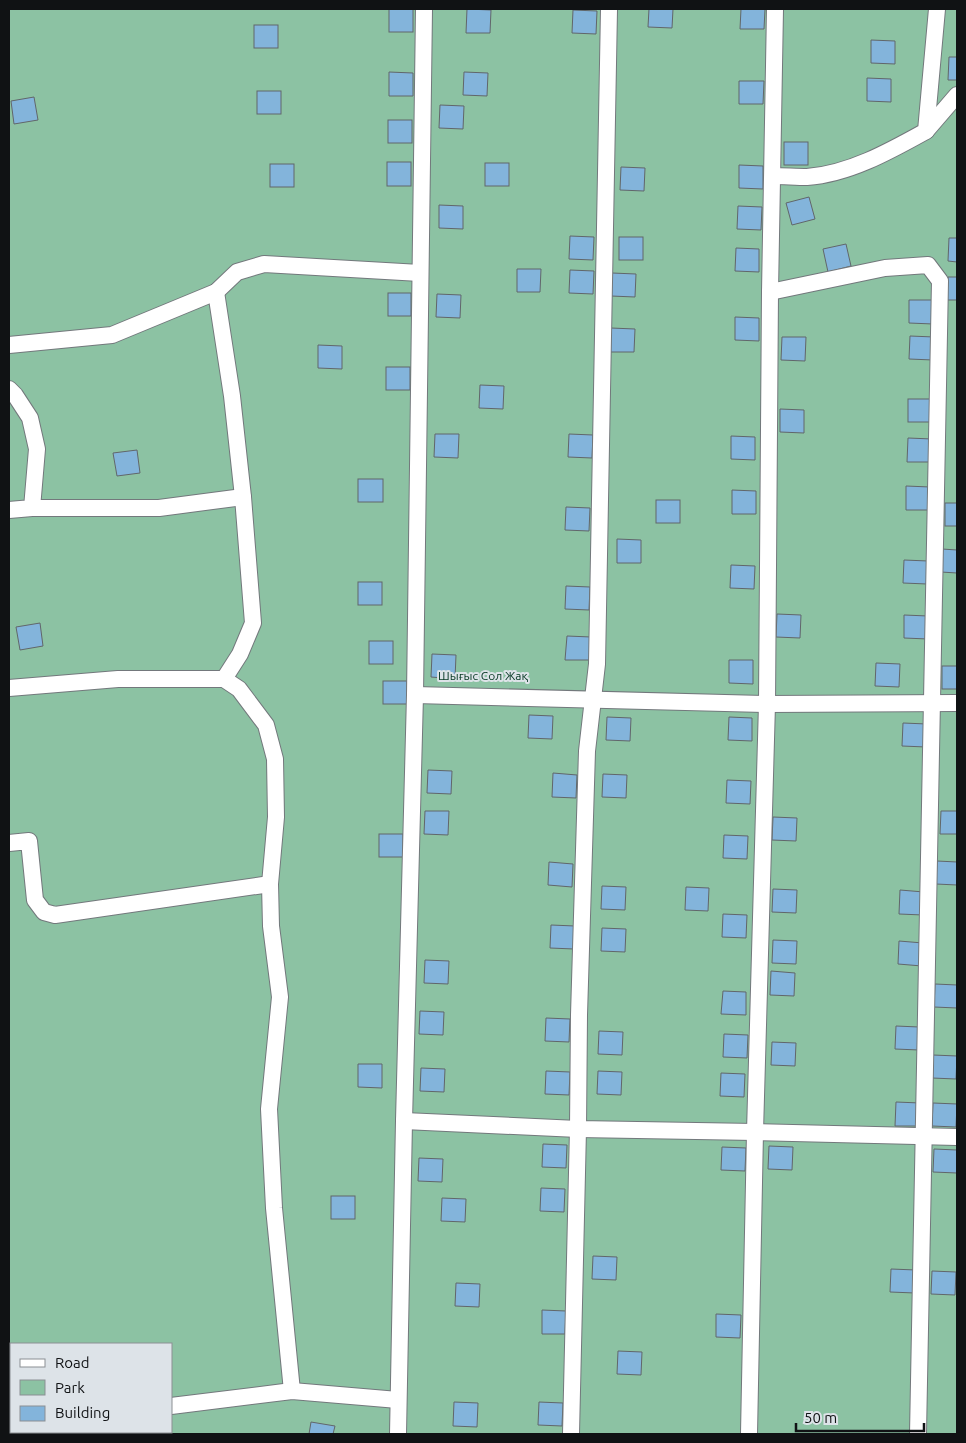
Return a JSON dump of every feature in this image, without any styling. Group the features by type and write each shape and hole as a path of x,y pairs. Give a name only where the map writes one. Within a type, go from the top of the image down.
{"street":[{"path":"398,1434 415,695 424,9"},
{"path":"571,1434 586,760 597,664 609,9"},
{"path":"750,1434 755,1132 767,704 770,292 775,9"},
{"path":"926,131 937,9"},
{"path":"773,176 808,177 839,171 886,154 926,131 957,95"},
{"path":"9,345 112,335 216,292 237,272 264,264 420,273"},
{"path":"770,292 885,268 928,265 940,281 918,1434"},
{"path":"216,292 232,396 243,497 253,623 240,654 224,679"},
{"path":"9,389 30,418 37,449 32,508"},
{"path":"9,510 32,508 159,508 243,497"},
{"path":"9,688 118,679 224,679 239,689 266,725 275,759 276,817 270,884 272,926 280,997 269,1109 274,1208 292,1391"},
{"path":"415,695 767,704 957,703"},
{"path":"9,843 29,841 35,900 44,912 54,915 270,884"},
{"path":"404,1121 578,1129 957,1137"},
{"path":"172,1406 292,1391 398,1400"}],"green space":[{"name":"Шығыс Сол Жақ","path":"9,9 957,9 957,1434 9,1434"}],"building":[{"path":"389,9 413,9 413,32 389,32"},
{"path":"467,9 491,10 490,33 466,33"},
{"path":"649,9 673,9 672,28 648,27"},
{"path":"741,9 765,9 764,29 740,29"},
{"path":"573,10 597,11 596,34 572,33"},
{"path":"254,25 278,25 278,48 254,48"},
{"path":"871,40 895,41 895,64 871,63"},
{"path":"949,57 957,57 957,80 948,80"},
{"path":"389,72 413,73 413,96 389,96"},
{"path":"464,72 488,73 487,96 463,95"},
{"path":"867,78 891,79 891,102 867,101"},
{"path":"739,81 764,81 763,104 739,104"},
{"path":"257,91 281,91 281,114 257,114"},
{"path":"34,97 38,120 14,124 11,101"},
{"path":"440,105 464,106 463,129 439,128"},
{"path":"388,120 412,120 412,143 388,143"},
{"path":"784,142 808,142 808,165 784,165"},
{"path":"387,162 411,162 411,186 387,186"},
{"path":"485,163 509,163 509,186 485,186"},
{"path":"270,164 294,164 294,187 270,187"},
{"path":"739,165 763,166 763,189 739,188"},
{"path":"621,167 645,168 644,191 620,190"},
{"path":"809,197 815,219 792,225 786,203"},
{"path":"439,205 463,206 463,229 439,228"},
{"path":"738,206 762,207 761,230 737,229"},
{"path":"570,236 594,237 593,260 569,259"},
{"path":"619,237 643,237 643,260 619,260"},
{"path":"949,238 957,238 957,262 948,261"},
{"path":"846,244 851,266 828,272 823,249"},
{"path":"736,248 759,249 759,272 735,271"},
{"path":"517,269 541,269 540,292 517,292"},
{"path":"570,270 594,271 593,294 569,293"},
{"path":"612,273 636,274 635,297 611,296"},
{"path":"948,277 957,277 957,300 947,300"},
{"path":"388,293 411,293 411,316 388,316"},
{"path":"437,294 461,295 460,318 436,317"},
{"path":"909,300 933,300 933,324 909,323"},
{"path":"735,317 759,318 759,341 735,340"},
{"path":"611,328 635,329 634,352 610,352"},
{"path":"910,336 934,337 933,360 909,359"},
{"path":"782,337 806,337 805,361 781,360"},
{"path":"318,345 342,346 342,369 318,368"},
{"path":"386,367 410,367 410,390 386,390"},
{"path":"480,385 504,386 503,409 479,408"},
{"path":"908,399 932,399 932,422 908,422"},
{"path":"780,409 804,410 804,433 780,432"},
{"path":"435,434 459,434 458,458 434,457"},
{"path":"569,434 593,435 592,458 568,457"},
{"path":"731,436 755,437 755,460 731,459"},
{"path":"908,438 932,439 931,462 907,462"},
{"path":"137,450 140,473 117,476 113,453"},
{"path":"358,479 383,479 383,502 358,502"},
{"path":"906,486 930,487 930,510 906,510"},
{"path":"732,490 756,491 756,514 732,514"},
{"path":"656,500 680,500 680,523 656,523"},
{"path":"945,503 957,503 957,526 945,526"},
{"path":"566,507 590,508 589,531 565,530"},
{"path":"617,539 641,540 641,563 617,563"},
{"path":"942,549 957,550 957,573 941,572"},
{"path":"904,560 928,561 927,584 903,583"},
{"path":"731,565 755,566 754,589 730,588"},
{"path":"358,582 382,582 382,605 358,605"},
{"path":"566,586 590,587 589,610 565,609"},
{"path":"777,614 801,615 800,638 776,637"},
{"path":"904,615 928,616 928,639 904,638"},
{"path":"40,623 43,646 20,650 16,627"},
{"path":"567,636 591,637 590,660 565,660"},
{"path":"369,641 393,641 393,664 369,664"},
{"path":"432,654 456,655 455,679 431,677"},
{"path":"729,660 753,660 753,684 729,683"},
{"path":"876,663 900,664 899,687 875,686"},
{"path":"942,666 957,666 957,689 942,689"},
{"path":"383,681 407,681 407,704 383,704"},
{"path":"529,715 553,716 552,739 528,738"},
{"path":"607,717 631,718 630,741 606,740"},
{"path":"729,717 752,718 752,741 728,740"},
{"path":"903,723 927,724 926,747 902,746"},
{"path":"428,770 452,771 451,794 427,793"},
{"path":"553,773 577,775 576,798 552,797"},
{"path":"603,774 627,775 626,798 602,797"},
{"path":"727,780 751,781 750,804 726,803"},
{"path":"425,811 449,811 448,835 424,834"},
{"path":"941,811 957,811 957,834 940,834"},
{"path":"773,817 797,818 796,841 772,840"},
{"path":"379,834 403,834 403,857 379,857"},
{"path":"724,835 748,836 747,859 723,858"},
{"path":"937,861 957,862 957,885 936,884"},
{"path":"549,862 573,864 572,887 548,885"},
{"path":"602,886 626,887 625,910 601,909"},
{"path":"686,887 709,888 708,911 685,910"},
{"path":"773,889 797,890 796,913 772,912"},
{"path":"900,890 924,892 923,915 899,914"},
{"path":"723,914 747,915 746,938 722,937"},
{"path":"551,925 575,926 574,949 550,948"},
{"path":"602,928 626,929 625,952 601,951"},
{"path":"773,940 797,941 796,964 772,963"},
{"path":"899,941 923,943 922,966 898,964"},
{"path":"425,960 449,961 448,984 424,983"},
{"path":"771,971 795,973 794,996 770,995"},
{"path":"935,984 957,985 957,1008 934,1007"},
{"path":"723,991 746,992 746,1015 721,1014"},
{"path":"420,1011 444,1012 443,1035 419,1034"},
{"path":"546,1018 570,1019 569,1042 545,1041"},
{"path":"896,1026 919,1027 919,1050 895,1049"},
{"path":"599,1031 623,1032 622,1055 598,1054"},
{"path":"724,1034 748,1035 747,1058 723,1057"},
{"path":"772,1042 796,1043 795,1066 771,1065"},
{"path":"933,1055 957,1056 956,1079 932,1078"},
{"path":"358,1064 382,1064 382,1088 358,1087"},
{"path":"421,1068 445,1069 444,1092 420,1091"},
{"path":"546,1071 570,1072 569,1095 545,1094"},
{"path":"598,1071 622,1072 621,1095 597,1094"},
{"path":"721,1073 745,1074 744,1097 720,1096"},
{"path":"896,1102 920,1103 919,1126 895,1126"},
{"path":"933,1103 957,1104 956,1127 932,1126"},
{"path":"543,1144 567,1145 566,1168 542,1167"},
{"path":"769,1146 793,1147 792,1170 768,1169"},
{"path":"722,1147 746,1148 745,1171 721,1170"},
{"path":"934,1149 957,1150 957,1173 933,1172"},
{"path":"419,1158 443,1159 442,1182 418,1181"},
{"path":"541,1188 565,1189 564,1212 540,1211"},
{"path":"331,1196 355,1196 355,1219 331,1219"},
{"path":"442,1198 466,1199 465,1222 441,1221"},
{"path":"593,1256 617,1257 616,1280 592,1279"},
{"path":"891,1269 916,1270 915,1293 890,1292"},
{"path":"932,1271 956,1272 955,1295 931,1294"},
{"path":"456,1283 480,1284 479,1307 455,1306"},
{"path":"542,1310 566,1311 565,1334 542,1334"},
{"path":"716,1314 741,1315 740,1338 716,1337"},
{"path":"618,1351 642,1352 641,1375 617,1374"},
{"path":"454,1402 478,1403 477,1427 453,1426"},
{"path":"539,1402 563,1403 562,1426 538,1425"},
{"path":"311,1422 335,1426 333,1434 309,1434"}]}
